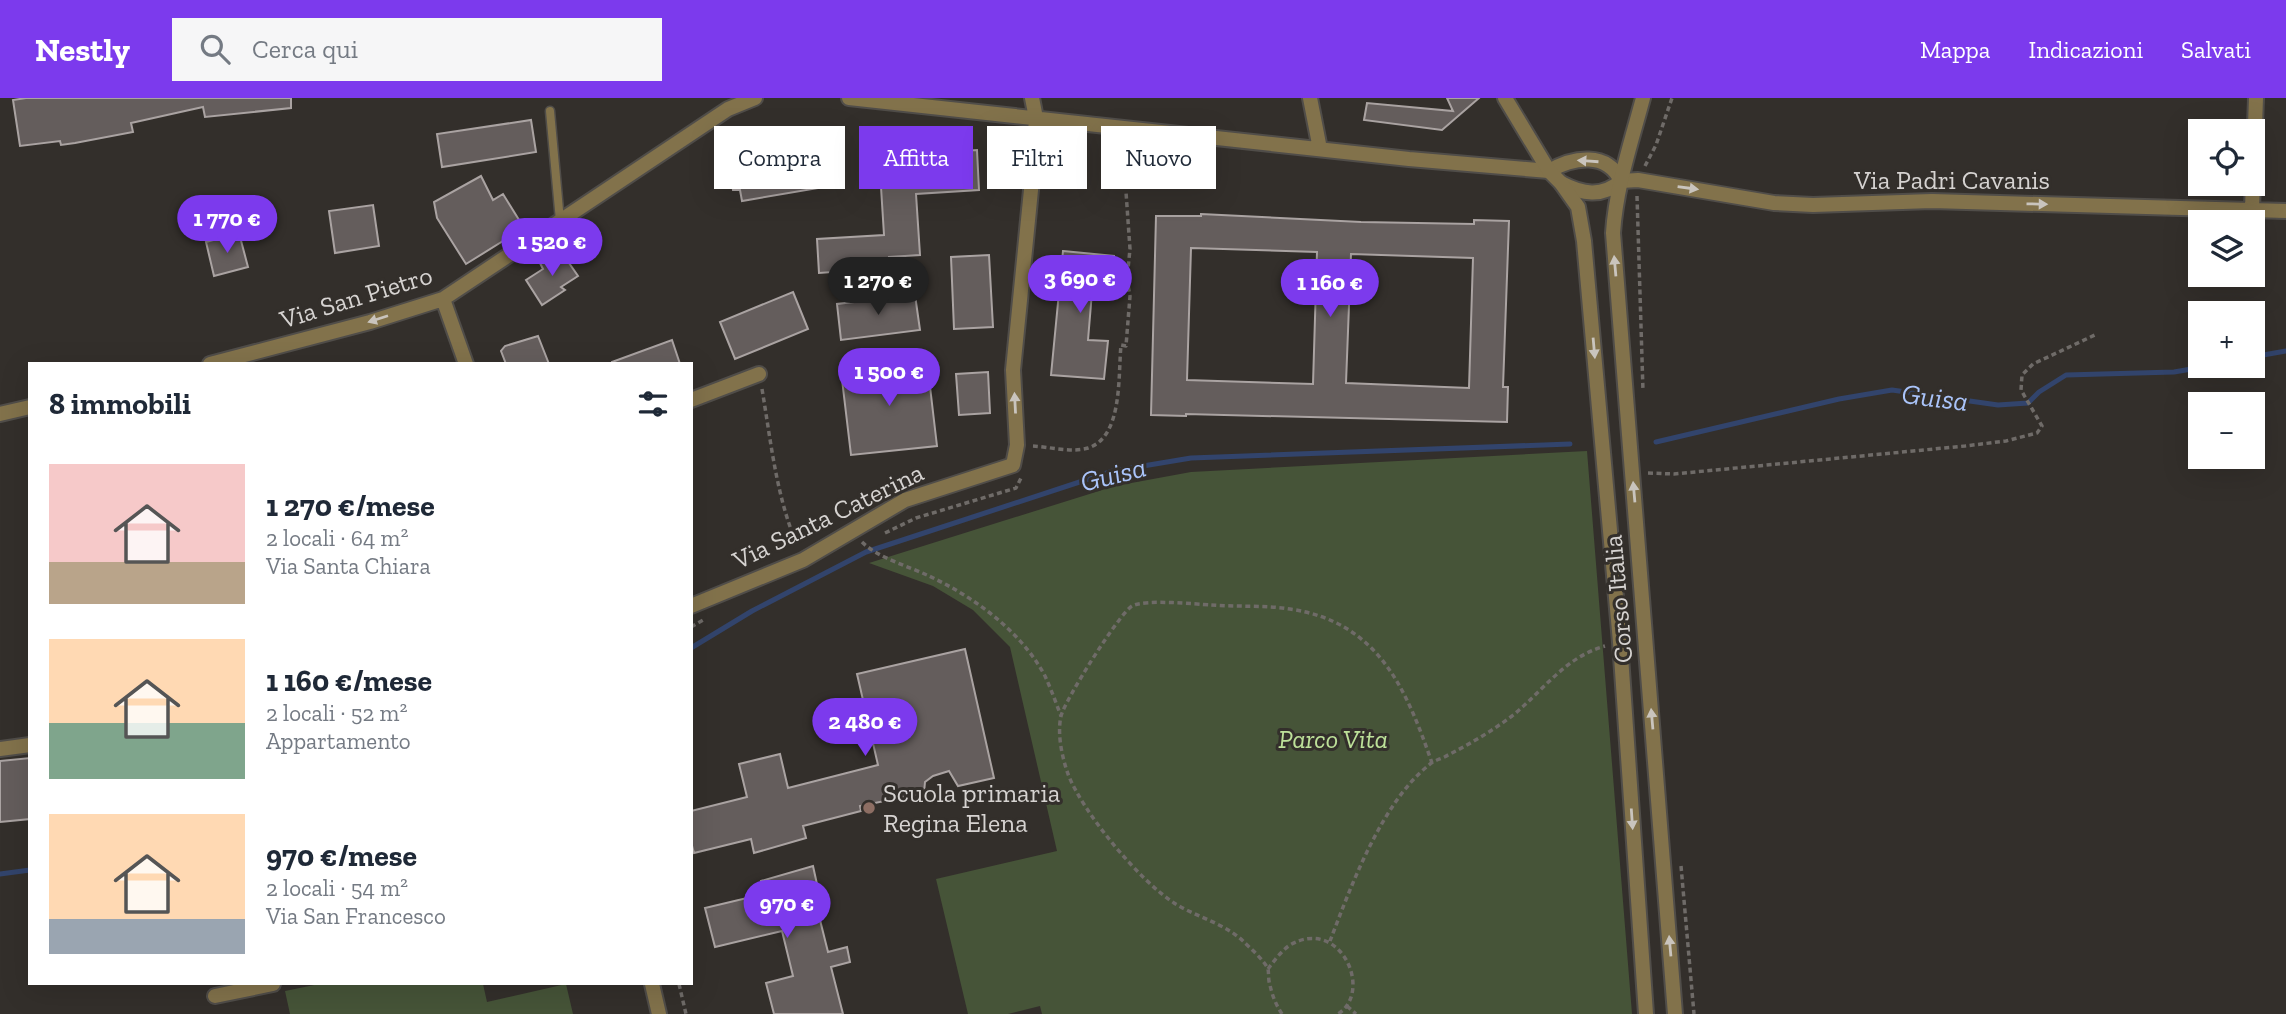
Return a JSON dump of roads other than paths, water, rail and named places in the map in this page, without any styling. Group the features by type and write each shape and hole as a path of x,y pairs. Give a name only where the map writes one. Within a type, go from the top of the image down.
{"street":[{"name":"Via San Pietro","path":"227,362 262,358 443,299 728,109 755,98"},
{"path":"849,98 1549,171 1562,163 1588,159 1615,169 1621,181"},
{"name":"Via Santa Caterina","path":"693,605 803,560 905,500 1009,468 1016,461 1013,370 1032,180 1036,118 1032,98"},
{"path":"1310,98 1320,149"},
{"path":"1505,98 1549,171 1561,183"},
{"name":"Corso Italia","path":"1643,98 1615,207 1613,233 1675,1014"},
{"path":"2252,209 2256,98"},
{"name":"Via Padri Cavanis","path":"1561,183 1584,193 1594,193 1613,188 1621,181 1638,180 1774,203 1813,205 1932,201 2286,211"},
{"name":"Corso Italia","path":"1561,183 1578,207 1584,241 1620,642 1646,1014"},
{"path":"443,299 465,362"},
{"path":"693,400 760,374"},
{"path":"0,414 28,407"},
{"path":"0,749 28,745"},
{"path":"215,996 267,985"},
{"path":"652,985 659,1014"}],"lane":[{"path":"550,111 560,220"}],"waterway":[{"name":"Guisa","path":"2265,355 2286,351"},
{"name":"Guisa","path":"1656,442 1839,399 1892,390 1998,405 2028,403 2039,392 2066,375 2188,370"},
{"name":"Guisa","path":"693,647 752,611 866,552 1113,471 1191,458 1570,444"},
{"name":"Guisa","path":"0,874 28,870"}],"place":[{"name":"Scuola primaria Regina Elena","path":"869,808"}],"park label":[{"name":"Parco Vita","path":"1333,739"}]}
